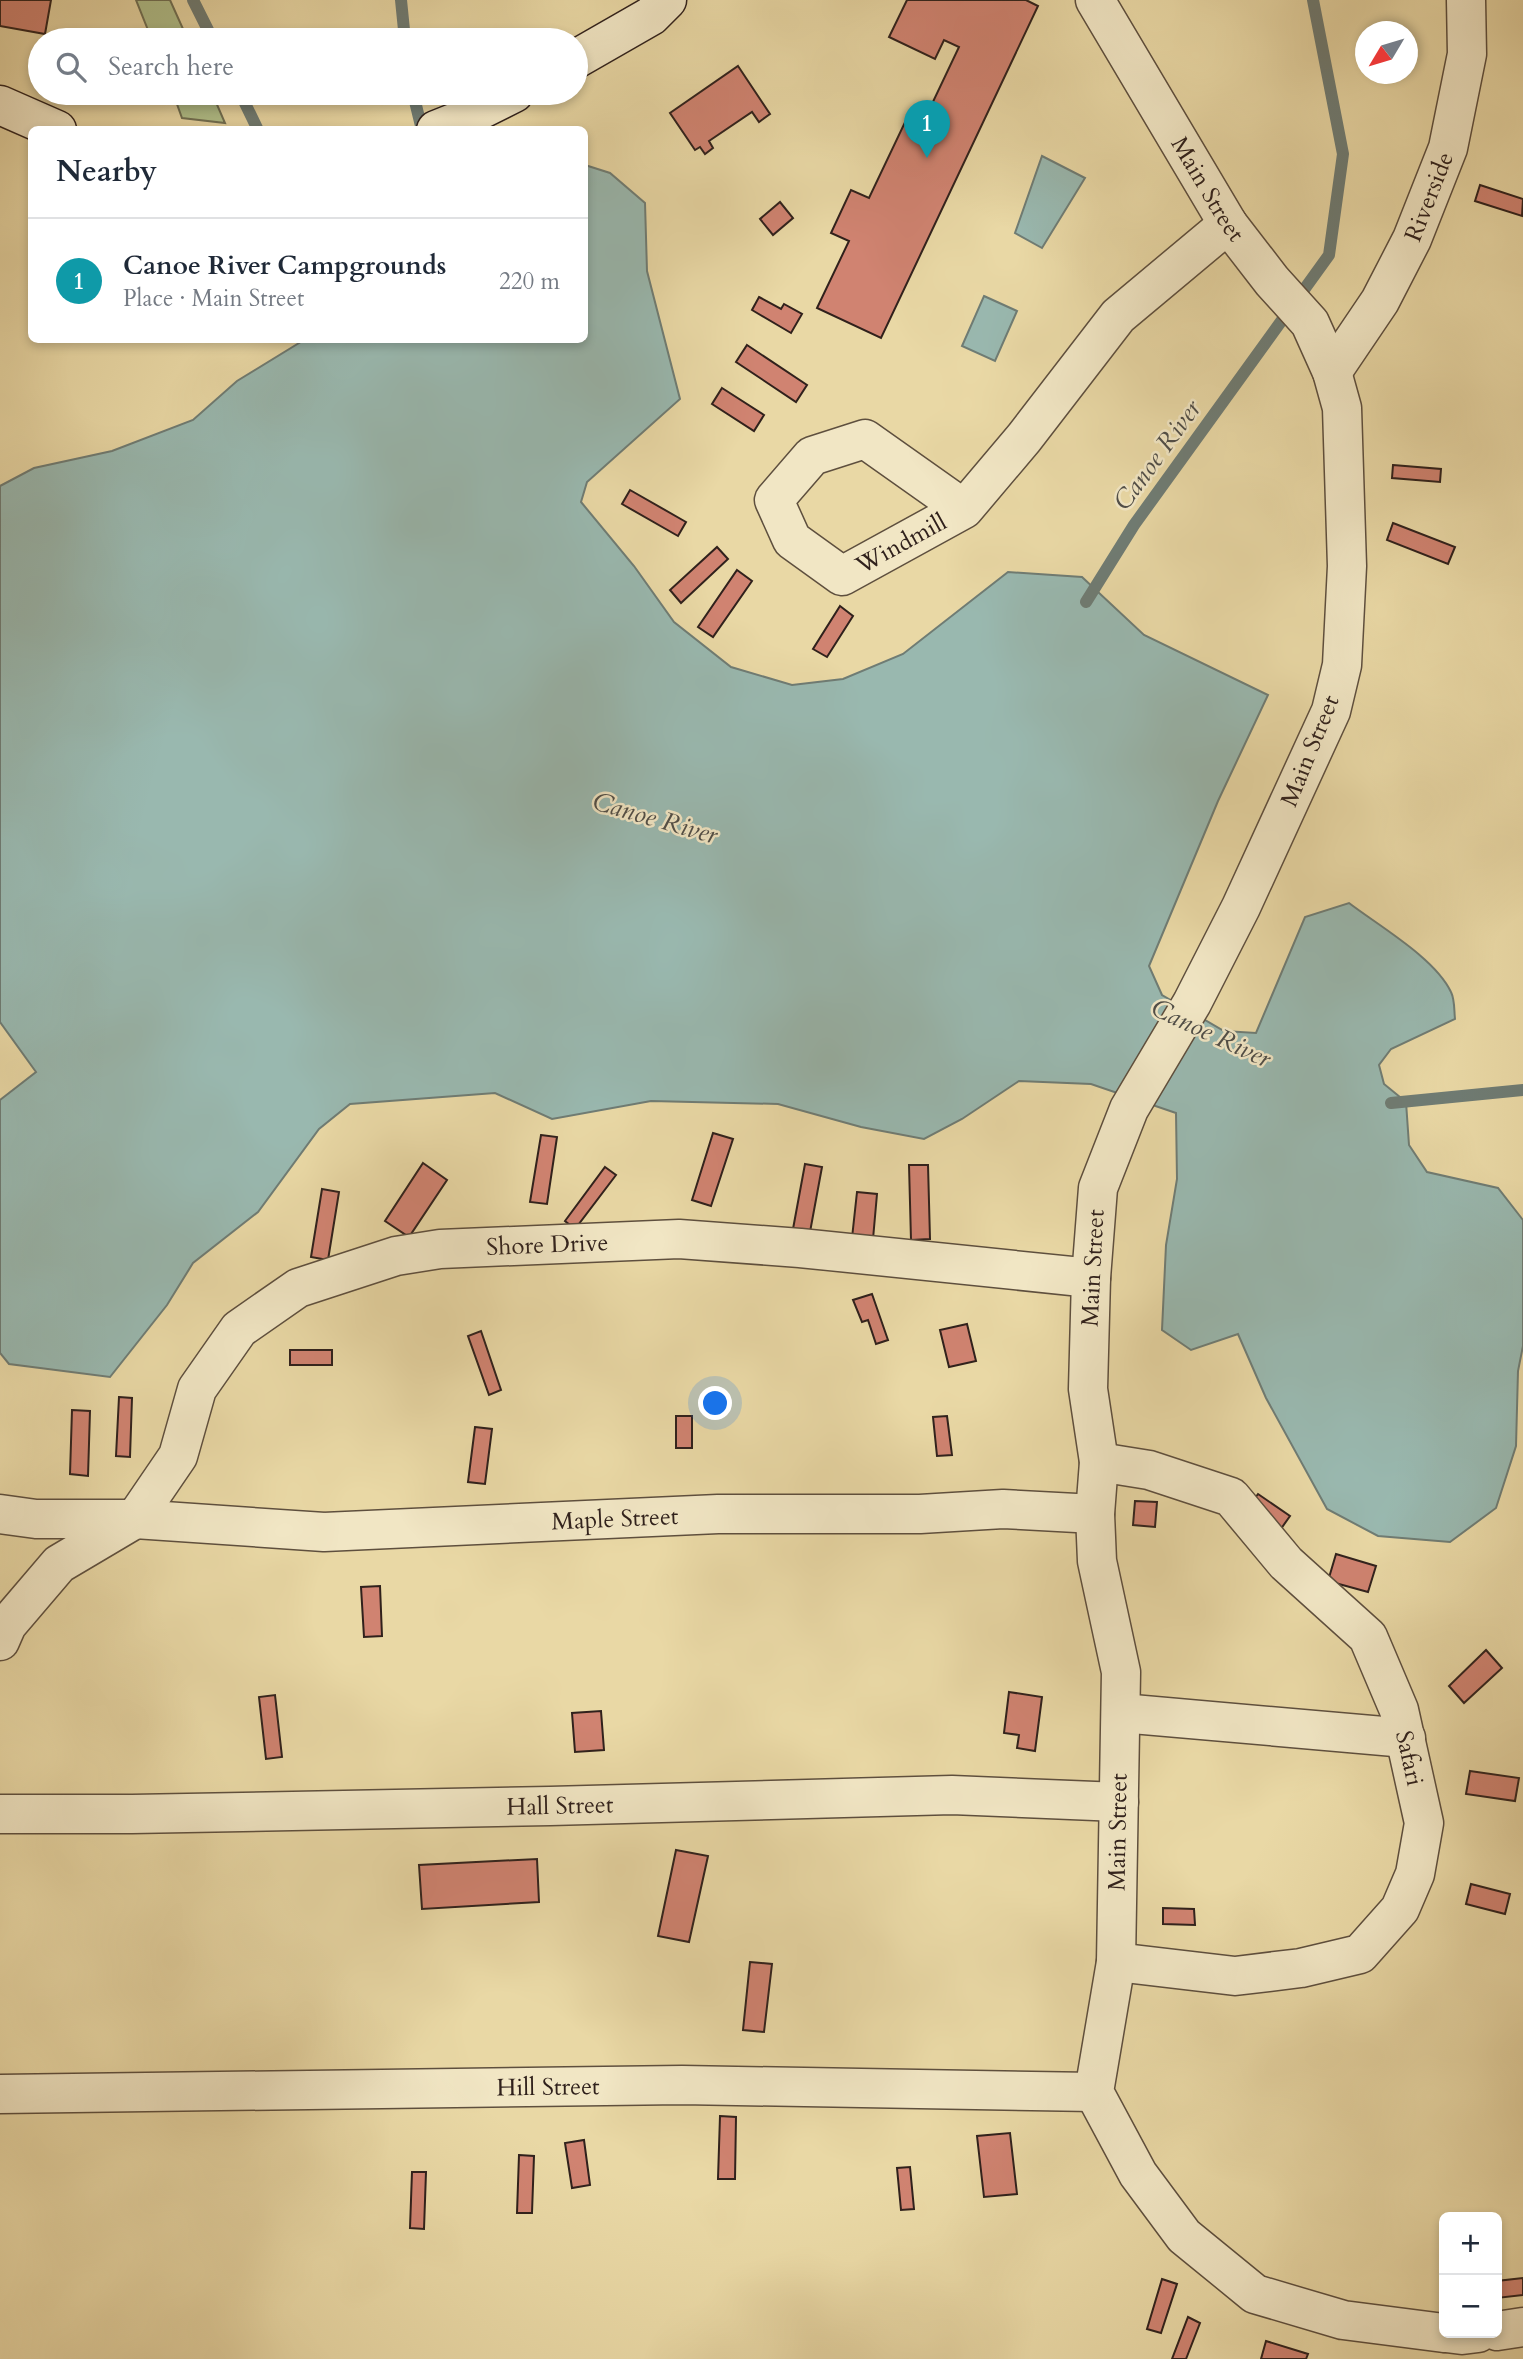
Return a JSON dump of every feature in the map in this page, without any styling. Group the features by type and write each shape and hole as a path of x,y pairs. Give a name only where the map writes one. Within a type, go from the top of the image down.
{"street":[{"path":"588,52 651,16 667,0"},
{"name":"Main Street","path":"1070,0 1152,96"},
{"name":"Main Street","path":"1094,0 1228,224 1272,281 1310,323 1332,372 1342,408 1346,566 1342,666 1331,711 1247,894 1192,1003 1129,1109 1098,1188 1091,1278 1088,1389 1099,1462 1095,1514 1097,1561 1121,1672 1121,1713 1116,1962 1094,2092"},
{"name":"Riverside","path":"1332,372 1380,301 1412,239 1448,148 1467,54 1466,0"},
{"path":"0,105 48,126"},
{"path":"446,126 489,105"},
{"name":"Windmill","path":"964,509 1024,438 1118,316 1228,224"},
{"name":"Shore Drive","path":"135,1519 178,1456 197,1389 239,1329 298,1288 396,1256 440,1249 679,1239 800,1248 1091,1278"},
{"name":"Safari","path":"1099,1462 1149,1470 1231,1497 1286,1563 1367,1637 1399,1710 1424,1824 1415,1874 1400,1909 1360,1954 1301,1968 1235,1976 1116,1962"},
{"name":"Maple Street","path":"0,1514 36,1519 135,1519 324,1532 718,1514 920,1514 1003,1509 1095,1514"},
{"path":"0,1641 7,1625 60,1564 135,1519"},
{"path":"1121,1713 1406,1738"},
{"name":"Hall Street","path":"0,1814 550,1806 952,1795 1118,1802"},
{"name":"Hill Street","path":"0,2094 682,2085 1094,2092"},
{"path":"1094,2092 1138,2174 1184,2235 1255,2294 1343,2320 1439,2332"},
{"path":"1502,2329 1523,2327"}],"green space":[{"path":"136,0 170,0 183,28 147,28"},
{"path":"177,105 217,105 225,123 182,118"}],"water":[{"path":"1042,156 1085,178 1042,248 1015,233"},
{"path":"588,166 610,173 645,203 647,271 680,399 587,482 581,502 634,566 674,622 731,667 792,685 843,679 903,654 1008,572 1082,577 1144,635 1268,695 1218,801 1149,966 1162,995 1224,1031 1256,1033 1305,917 1349,903 1420,955 1443,979 1454,1002 1455,1019 1391,1049 1379,1065 1384,1084 1406,1102 1409,1145 1427,1172 1498,1188 1523,1220 1523,1346 1518,1371 1516,1446 1496,1508 1450,1542 1378,1536 1327,1509 1266,1398 1238,1334 1191,1350 1162,1330 1166,1245 1177,1179 1176,1113 1091,1084 1019,1081 962,1119 924,1139 861,1127 778,1104 651,1101 552,1119 495,1093 350,1104 319,1129 258,1212 193,1263 167,1305 110,1377 9,1364 0,1353 0,1100 36,1072 0,1022 0,486 34,468 112,451 193,420 237,381 299,343 588,343"},
{"path":"984,296 1017,311 995,361 962,346"}],"building":[{"path":"0,0 51,0 46,28 28,28 28,31 0,26"},
{"path":"907,0 1026,0 1038,6 881,338 817,308 849,241 831,233 851,190 869,198 907,118 922,125 959,47 944,40 935,59 889,37"},
{"path":"738,66 770,114 759,122 752,112 709,141 713,148 705,154 700,147 695,150 670,113"},
{"path":"1480,185 1523,199 1522,216 1475,201"},
{"path":"780,202 793,218 773,235 760,219"},
{"path":"759,297 781,309 784,304 802,314 791,333 752,310"},
{"path":"747,345 807,385 796,402 736,362"},
{"path":"722,388 764,415 754,431 712,404"},
{"path":"1393,465 1441,469 1440,482 1392,478"},
{"path":"630,490 686,522 678,536 622,504"},
{"path":"1393,523 1455,547 1448,564 1387,540"},
{"path":"717,547 728,559 681,603 670,590"},
{"path":"737,570 752,581 713,637 698,627"},
{"path":"840,606 853,616 827,657 813,649"},
{"path":"713,1133 733,1139 711,1206 692,1200"},
{"path":"541,1135 557,1137 547,1204 530,1202"},
{"path":"423,1163 447,1180 409,1237 385,1221"},
{"path":"805,1164 822,1167 810,1232 793,1229"},
{"path":"909,1165 928,1165 930,1239 911,1240"},
{"path":"605,1167 616,1175 575,1229 565,1221"},
{"path":"322,1189 339,1192 328,1260 311,1257"},
{"path":"857,1192 877,1194 873,1239 852,1238"},
{"path":"872,1294 888,1340 876,1344 868,1320 862,1322 853,1300"},
{"path":"967,1324 976,1361 949,1367 940,1330"},
{"path":"481,1331 501,1390 489,1395 468,1336"},
{"path":"290,1350 332,1350 332,1365 290,1365"},
{"path":"119,1397 132,1398 130,1457 116,1456"},
{"path":"72,1410 90,1411 88,1476 70,1474"},
{"path":"676,1416 692,1416 692,1448 676,1448"},
{"path":"947,1416 952,1455 937,1456 933,1417"},
{"path":"475,1427 492,1429 485,1484 468,1482"},
{"path":"1258,1494 1290,1516 1278,1533 1246,1510"},
{"path":"1135,1501 1157,1502 1155,1527 1133,1525"},
{"path":"1336,1554 1376,1566 1368,1592 1328,1581"},
{"path":"380,1586 382,1636 364,1637 361,1587"},
{"path":"1486,1650 1502,1668 1464,1703 1449,1686"},
{"path":"1009,1692 1042,1697 1035,1751 1017,1748 1019,1735 1004,1733"},
{"path":"275,1695 282,1757 266,1759 259,1697"},
{"path":"601,1711 604,1750 575,1752 572,1713"},
{"path":"1470,1771 1519,1778 1515,1801 1466,1794"},
{"path":"676,1850 708,1856 689,1942 658,1936"},
{"path":"537,1859 539,1902 422,1909 419,1865"},
{"path":"1471,1884 1510,1894 1505,1914 1466,1904"},
{"path":"1163,1908 1194,1909 1195,1925 1163,1924"},
{"path":"750,1962 772,1964 764,2032 743,2030"},
{"path":"720,2116 736,2117 735,2179 718,2179"},
{"path":"1010,2133 1017,2194 984,2197 977,2136"},
{"path":"584,2140 590,2185 572,2188 565,2143"},
{"path":"519,2155 534,2156 532,2213 517,2213"},
{"path":"910,2167 914,2209 901,2210 897,2168"},
{"path":"412,2172 426,2172 424,2229 410,2228"},
{"path":"1523,2278 1523,2295 1502,2297 1502,2280"},
{"path":"1162,2279 1177,2284 1161,2333 1147,2329"},
{"path":"1188,2317 1200,2323 1186,2359 1172,2359"},
{"path":"1266,2341 1308,2354 1306,2359 1261,2359"}],"waterway":[{"name":"Canoe River","path":"193,0 207,28"},
{"name":"Canoe River","path":"401,0 404,28"},
{"name":"Canoe River","path":"1086,602 1134,525 1329,255 1343,154 1313,0"},
{"name":"Canoe River","path":"246,105 256,126"},
{"name":"Canoe River","path":"416,105 421,126"},
{"name":"Canoe River","path":"1391,1103 1523,1090"}],"place":[{"name":"Canoe River Campgrounds","path":"927,158"}]}
